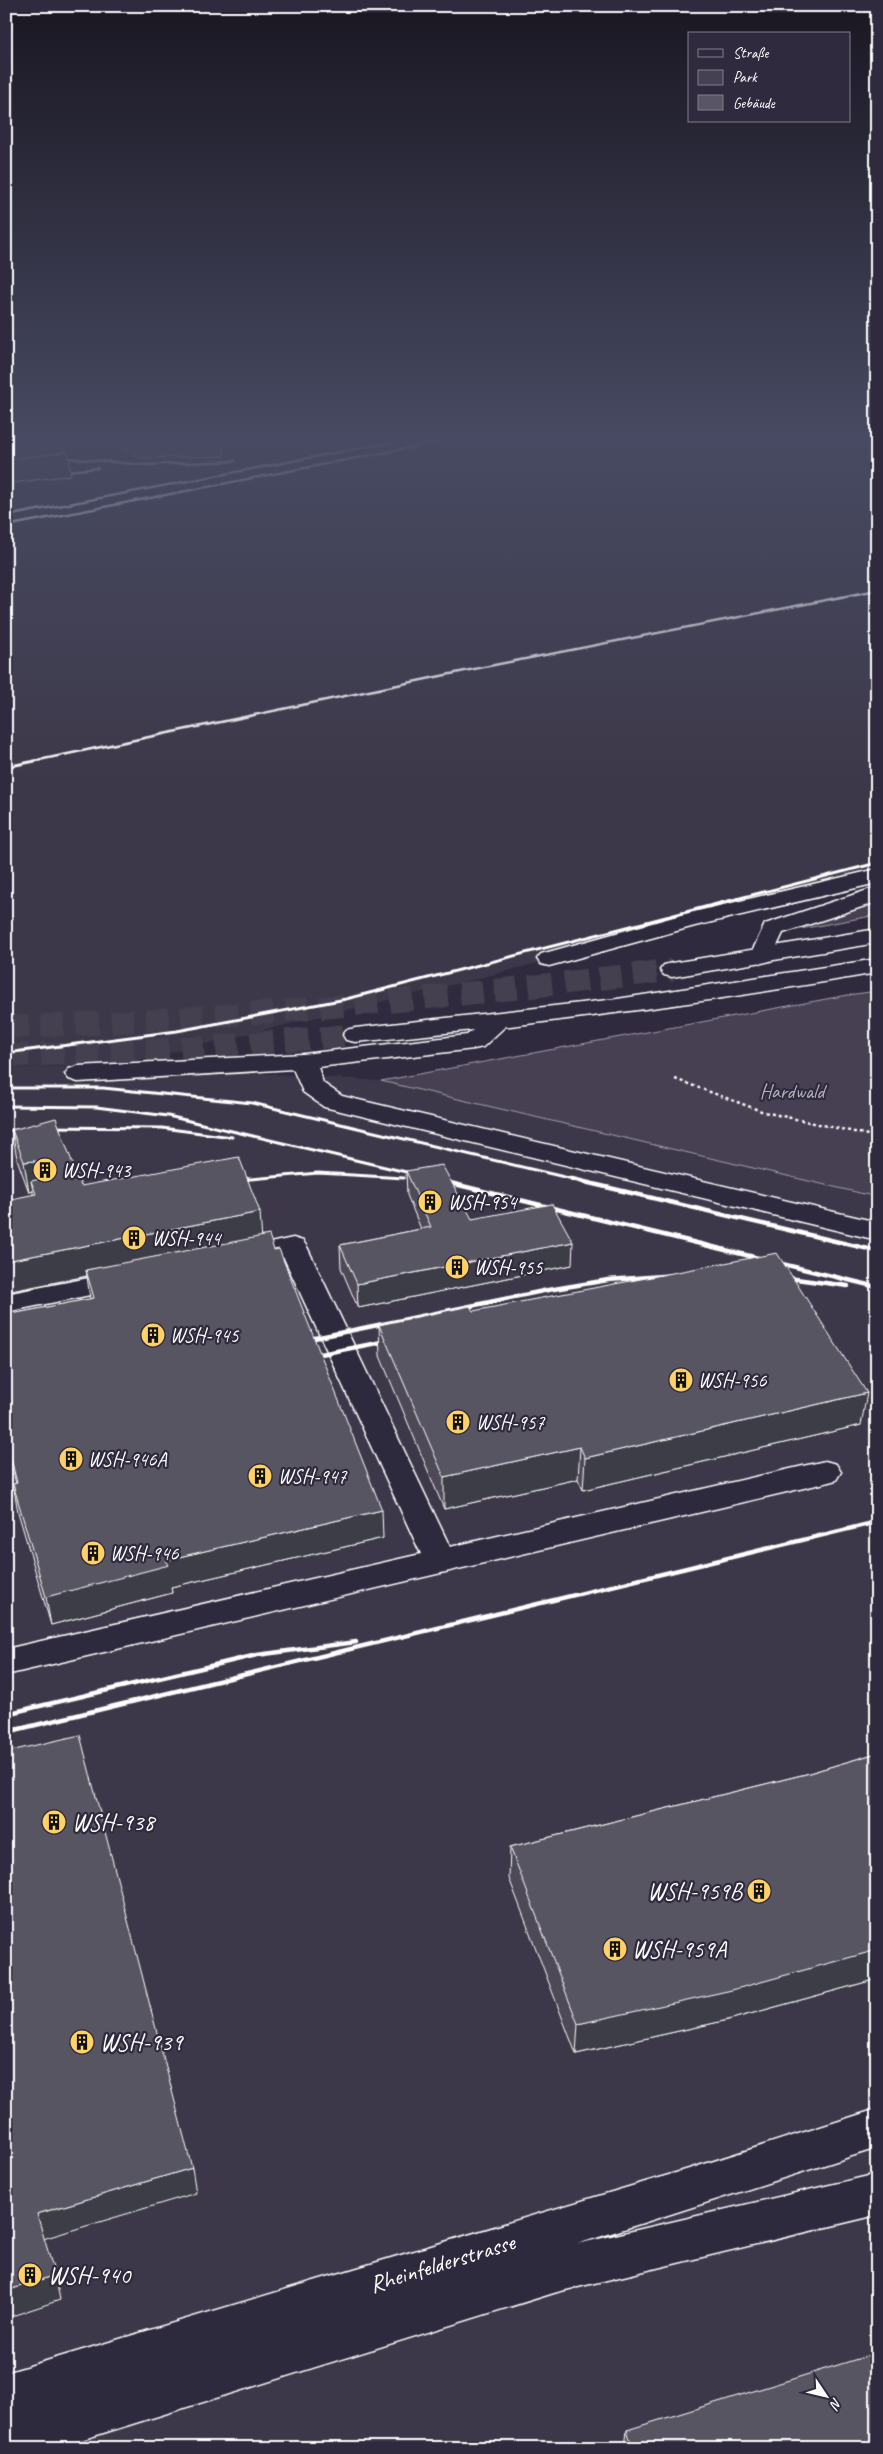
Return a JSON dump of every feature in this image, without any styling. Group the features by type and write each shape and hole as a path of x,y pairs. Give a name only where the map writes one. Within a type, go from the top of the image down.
{"main road":[{"path":"549,959 689,920 877,876"},
{"path":"762,956 773,929 877,894"},
{"path":"672,970 877,936"},
{"path":"355,1035 666,1000 877,966"},
{"path":"78,1074 303,1061 474,1042 500,1020"},
{"path":"303,1061 312,1087 333,1102 877,1231"},
{"path":"217,1262 293,1247 441,1562"},
{"path":"6,1303 150,1275"},
{"path":"6,1662 825,1472"},
{"name":"Rheinfelderstrasse","path":"6,2396 689,2189 877,2128"},
{"name":"Rheinfelderstrasse","path":"6,2440 557,2270 877,2194"}],"path":[{"path":"675,1079 764,1112 877,1137"}],"shaded area":[{"path":"6,557 877,557 877,876 472,980 122,1064 6,1068"},
{"path":"136,1065 381,1081 877,1197 877,2448 6,2448 6,1068"}],"green space":[{"path":"877,898 877,915 779,933"},
{"name":"Hardwald","path":"877,991 877,1197 381,1081 848,995"}],"building":[{"path":"56,1118 81,1186 239,1157 260,1212 6,1261 6,1200 36,1194 31,1181 45,1178 50,1171 45,1163 24,1162 12,1130"},
{"path":"442,1165 472,1219 552,1204 573,1242 357,1284 340,1245 431,1227 406,1171"},
{"path":"269,1235 274,1250 279,1249 382,1510 166,1560 169,1565 46,1597 13,1484 17,1483 6,1437 6,1315 94,1298 86,1270"},
{"path":"777,1253 867,1393 585,1458 580,1447 444,1477 379,1325 470,1306 473,1311"},
{"name":"WSH-939","path":"80,1735 192,2168 37,2214 55,2275 6,2291 6,1752"},
{"path":"877,1753 877,1950 732,1990 578,2024 510,1847 806,1774"},
{"path":"877,2353 877,2448 633,2448 627,2430"}],"tunnel":[{"path":"6,1027 173,1019 339,1006 672,970"},
{"path":"6,1056 197,1048 355,1035"}],"railway":[{"path":"34,761 484,667 877,590"},
{"path":"6,767 40,760"},
{"path":"6,1053 177,1031 346,999 877,863"},
{"path":"6,1088 103,1088 252,1103 577,1180"},
{"path":"6,1106 96,1107 168,1116 419,1175"},
{"path":"45,1127 162,1128 232,1137"},
{"path":"6,1131 25,1129"},
{"path":"242,1180 318,1173 404,1178"},
{"path":"242,1180 247,1179"},
{"path":"572,1179 877,1251"},
{"path":"233,1181 242,1180"},
{"path":"438,1180 877,1287"},
{"path":"300,1341 548,1290 608,1280 676,1275"},
{"path":"781,1277 848,1286"},
{"path":"306,1357 392,1340"},
{"path":"11,1731 877,1522"},
{"path":"6,1714 257,1655 356,1642"},
{"path":"6,1732 16,1729"}],"place":[{"name":"WSH-943","path":"45,1170"},
{"name":"WSH-954","path":"430,1202"},
{"name":"WSH-944","path":"134,1238"},
{"name":"WSH-955","path":"457,1267"},
{"name":"WSH-945","path":"153,1335"},
{"name":"WSH-956","path":"681,1380"},
{"name":"WSH-957","path":"458,1422"},
{"name":"WSH-946A","path":"71,1459"},
{"name":"WSH-947","path":"260,1476"},
{"name":"WSH-946","path":"93,1553"},
{"name":"WSH-938","path":"54,1822"},
{"name":"WSH-959B","path":"759,1891"},
{"name":"WSH-959A","path":"615,1949"},
{"name":"WSH-939","path":"82,2042"},
{"name":"WSH-940","path":"30,2275"}]}
